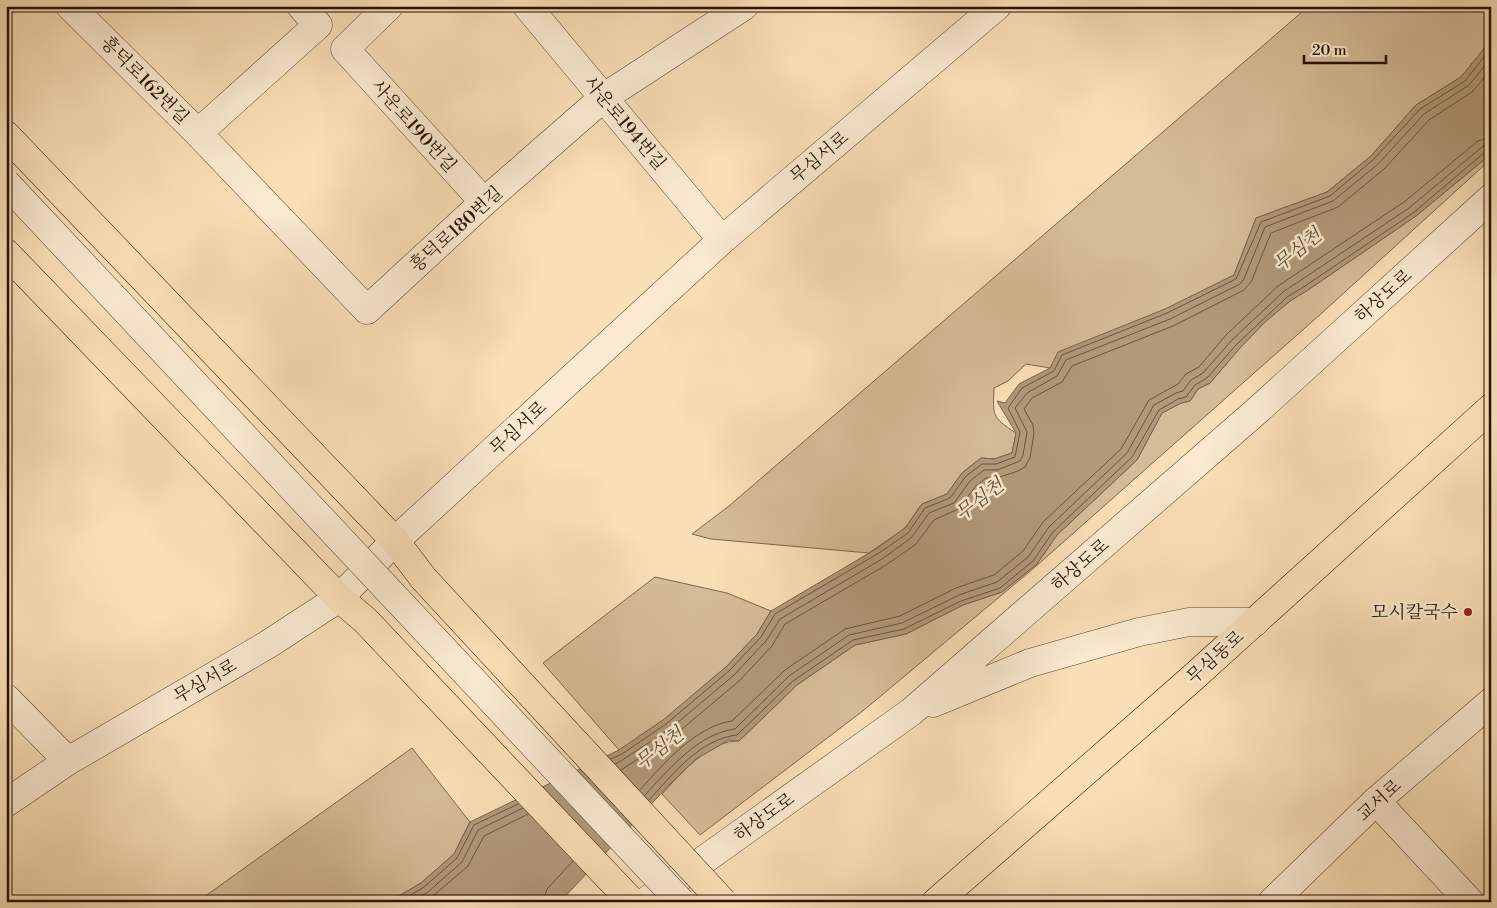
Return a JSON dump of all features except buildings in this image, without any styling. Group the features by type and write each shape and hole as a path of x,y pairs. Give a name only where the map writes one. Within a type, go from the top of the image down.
{"main road":[{"path":"6,135 396,541 424,578 723,902"},
{"path":"6,253 339,598 365,620 632,902"},
{"name":"무심동로","path":"936,902 1255,622 1491,408"}],"street":[{"name":"흥덕로162번길","path":"70,6 198,133"},
{"path":"198,133 318,25 301,6"},
{"name":"사운로190번길","path":"389,6 345,49 484,202"},
{"name":"사운로194번길","path":"527,6 722,240"},
{"name":"흥덕로180번길","path":"198,133 367,310 484,202 604,98 744,6"},
{"name":"무심서로","path":"6,802 68,761 267,645 339,598 396,541 722,240 996,6"},
{"path":"6,183 681,902"},
{"name":"하상도로","path":"645,902 911,712 1259,409 1491,198"},
{"path":"911,712 1030,663 1139,632 1189,622 1255,622"},
{"path":"6,698 68,761"},
{"name":"교서로","path":"1272,902 1376,801 1491,702"},
{"path":"1376,801 1470,902"}],"shaded area":[{"path":"1309,6 1491,6 1491,40 1461,77 1416,105 1371,156 1327,192 1256,218 1234,275 1050,368 1026,364 1008,381 994,388 995,415 1002,423 1016,433 1012,453 994,459 981,458 962,473 947,494 922,504 905,528 869,553 711,539 692,534 729,506"},
{"path":"1491,154 1491,159 1323,312 1034,568 864,710 700,835 662,794 696,760 717,746 739,741 797,685 855,645 906,634 963,605 1002,592 1037,564 1057,535 1137,460 1162,413 1181,403 1190,401 1198,389 1210,383 1265,322 1290,301 1416,216"},
{"path":"655,577 727,593 771,611 757,634 727,666 664,720 619,750 543,663"},
{"path":"412,748 470,822 454,854 421,883 389,902 197,902"}],"water":[{"name":"무심천","path":"1491,40 1491,154 1416,216 1290,301 1265,322 1210,383 1198,389 1190,401 1181,403 1162,413 1137,460 1057,535 1037,564 1002,592 963,605 906,634 855,645 797,685 739,741 729,740 696,759 669,785 560,902 389,902 421,883 454,854 470,822 619,750 663,720 727,666 757,634 771,611 876,549 905,528 922,504 947,494 962,473 981,458 994,459 1012,453 1016,433 997,401 1005,403 1019,384 1050,368 1058,352 1165,309 1234,275 1256,218 1327,192 1371,156 1416,105 1461,77"}],"place":[{"name":"모시칼국수","path":"1468,612"}]}
